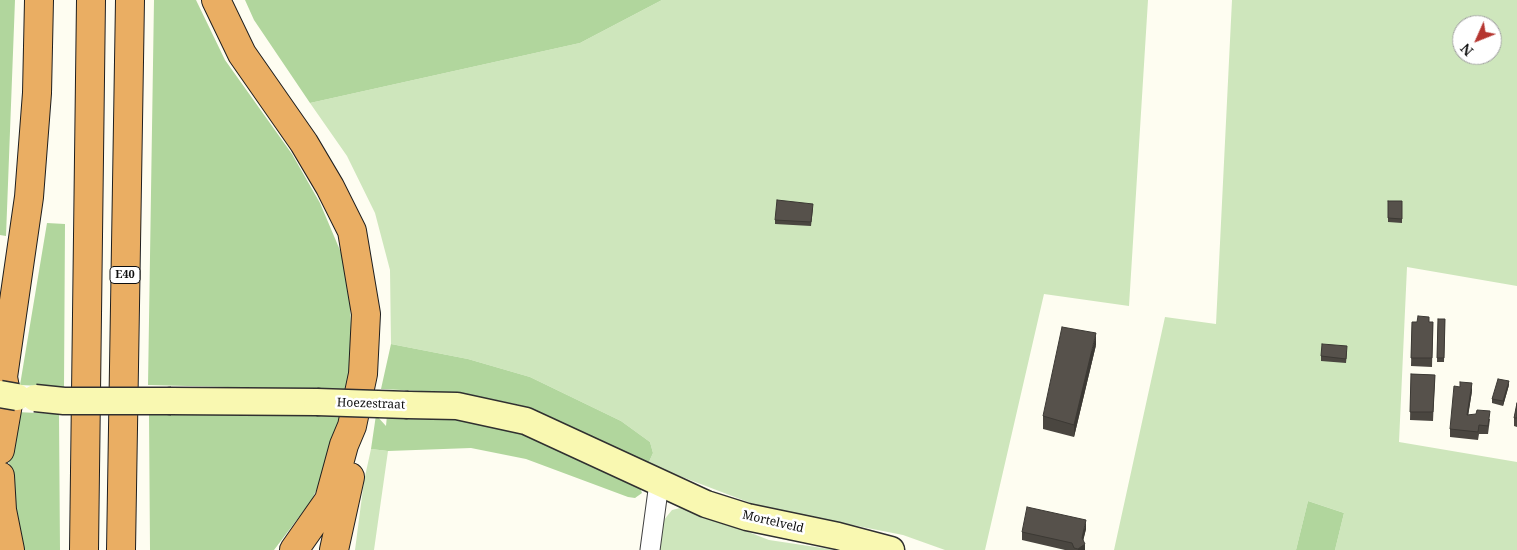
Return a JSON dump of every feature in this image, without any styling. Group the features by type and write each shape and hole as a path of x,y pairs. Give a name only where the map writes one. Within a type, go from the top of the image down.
{"highway":[{"path":"0,450 11,390 29,197 37,93 39,0"},
{"path":"84,550 91,0"},
{"name":"E40","path":"121,550 130,0"},
{"path":"216,0 242,54 304,143 330,187 352,231 366,314 363,374 352,426 344,445 329,500 294,550"},
{"path":"334,550 346,505 355,448 352,426"},
{"path":"0,476 2,510 10,550"}],"street":[{"name":"Hoezestraat","path":"11,390 64,401 317,402 457,406 526,421 659,483"},
{"path":"650,550 659,483"},
{"name":"Mortelveld","path":"659,483 706,504 747,517 838,536 891,550"}],"green space":[{"path":"0,0 15,0 6,236 0,235"},
{"path":"154,0 196,0 225,60 292,154 320,203 342,255 350,305 352,355 346,390 148,385"},
{"path":"245,0 662,0 580,43 310,103 254,20"},
{"path":"662,0 1148,0 1129,306 1044,294 985,550 945,550 903,535 761,507 648,464 653,453 650,442 621,421 530,377 468,359 391,344 390,270 375,213 347,156 310,103 580,43"},
{"path":"1232,0 1517,0 1517,286 1407,267 1399,442 1517,462 1517,550 1335,550 1344,513 1308,501 1296,550 1114,550 1165,317 1216,324"},
{"path":"47,223 65,224 64,387 20,385"},
{"path":"391,344 468,359 530,377 621,421 650,442 653,453 648,464 520,405 462,393 381,389"},
{"path":"16,412 59,414 60,550 22,550 9,462"},
{"path":"149,414 340,416 325,473 311,501 274,550 150,550"},
{"path":"419,414 500,424 639,485 642,493 635,498 628,497 526,459 471,448 388,451 371,449 376,415 386,426 387,415"},
{"path":"371,449 388,451 374,550 355,550 364,481"},
{"path":"1308,501 1344,513 1335,550 1296,550"},
{"path":"684,507 769,540 836,550 656,550 659,526 672,510"}],"building":[{"path":"777,200 813,204 811,222 775,220"},
{"path":"1388,201 1402,201 1402,219 1388,218"},
{"path":"1418,316 1429,317 1429,322 1433,322 1432,358 1411,358 1412,322 1417,322"},
{"path":"1438,319 1445,319 1444,358 1437,358"},
{"path":"1062,327 1096,333 1074,425 1043,416"},
{"path":"1322,344 1347,346 1346,359 1321,356"},
{"path":"1411,374 1435,375 1433,412 1410,412"},
{"path":"1498,379 1509,381 1503,401 1492,399"},
{"path":"1460,382 1472,383 1467,415 1476,414 1477,410 1490,411 1488,426 1479,425 1478,432 1450,429 1454,386 1460,387"},
{"path":"1517,403 1517,418 1514,418"},
{"path":"1027,507 1086,520 1082,538 1085,544 1078,549 1074,548 1072,543 1022,532"}]}
